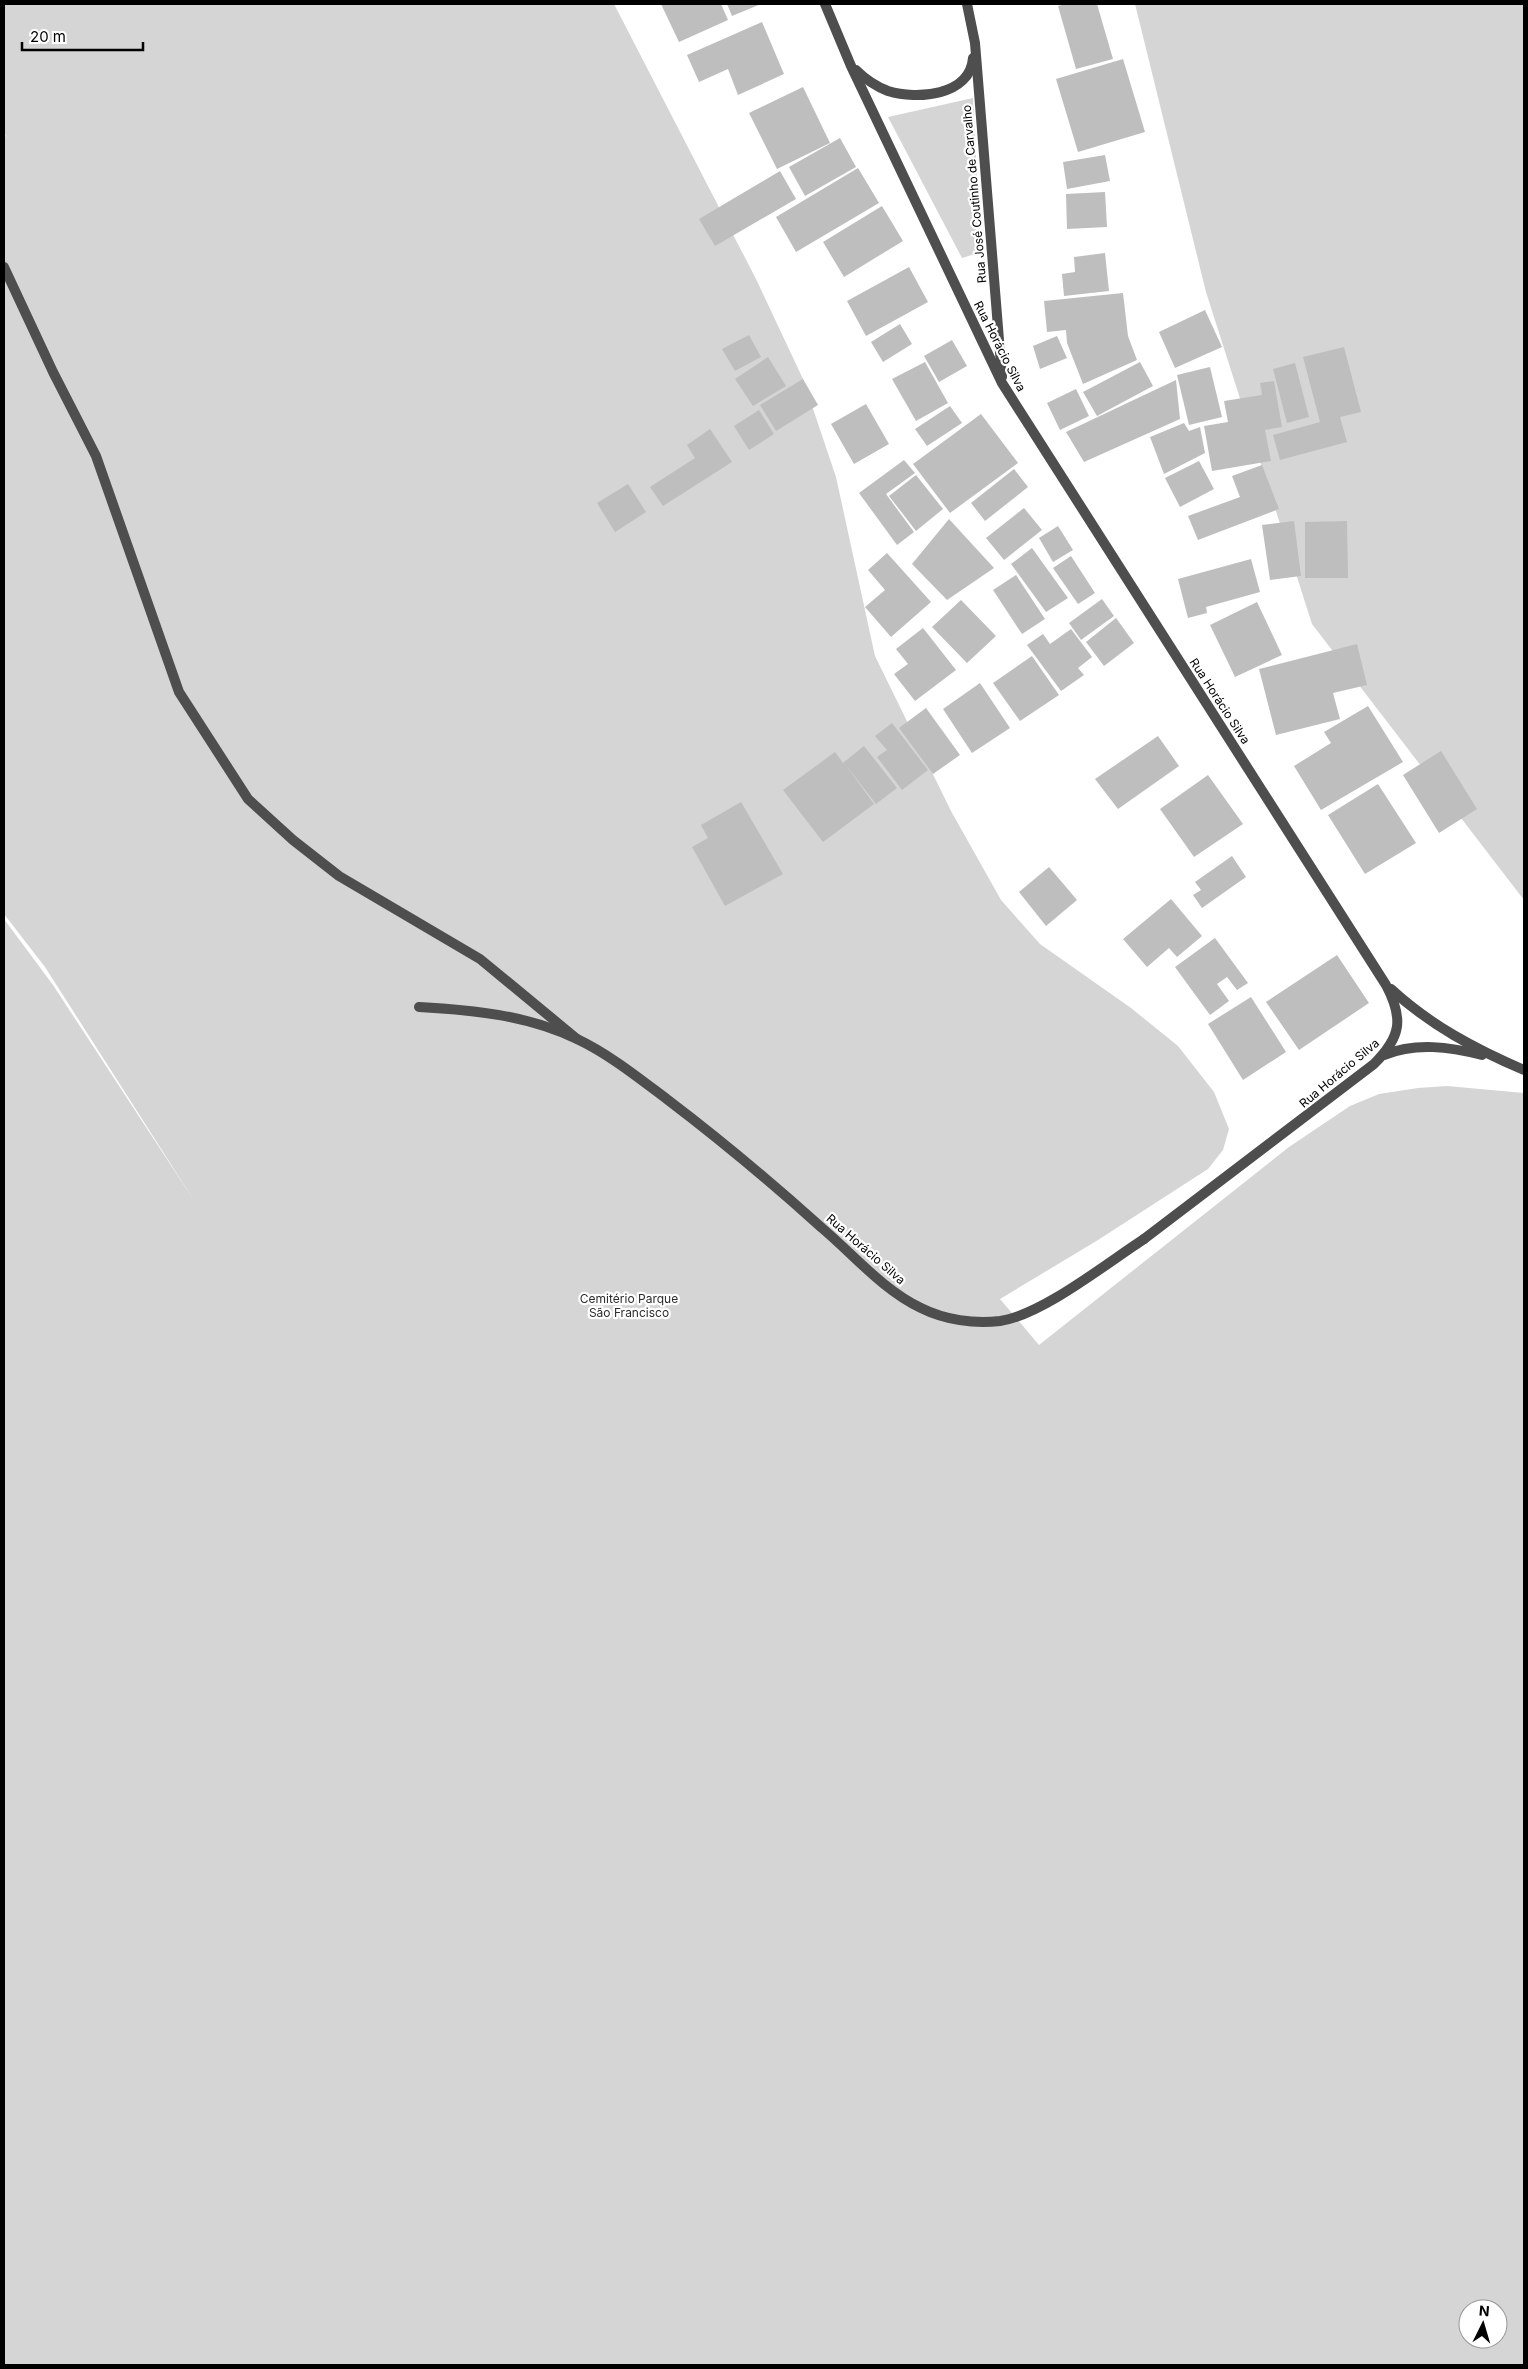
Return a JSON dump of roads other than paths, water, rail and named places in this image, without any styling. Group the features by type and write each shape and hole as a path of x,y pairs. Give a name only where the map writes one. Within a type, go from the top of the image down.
{"street":[{"name":"Rua Horácio Silva","path":"419,1007 481,1011 534,1022 577,1039 636,1076 755,1168 892,1291 921,1308 950,1319 1000,1321 1045,1304 1144,1239 1343,1089 1390,1047 1397,1022 1397,1009 1386,985 1002,383 851,66 825,4"},
{"name":"Rua José Coutinho de Carvalho","path":"967,4 975,44 1002,383"},
{"path":"851,66 864,79 889,91 916,95 942,92 962,82 968,74 973,63 975,44"},
{"path":"4,267 53,372 96,456 179,692 248,800 292,840 339,876 480,959 577,1039"},
{"path":"1386,985 1412,1008 1446,1032 1524,1070"},
{"path":"1383,1055 1404,1048 1437,1047 1468,1052 1512,1064"}],"park label":[{"name":"Cemitério Parque São Francisco","path":"629,1305"}]}
